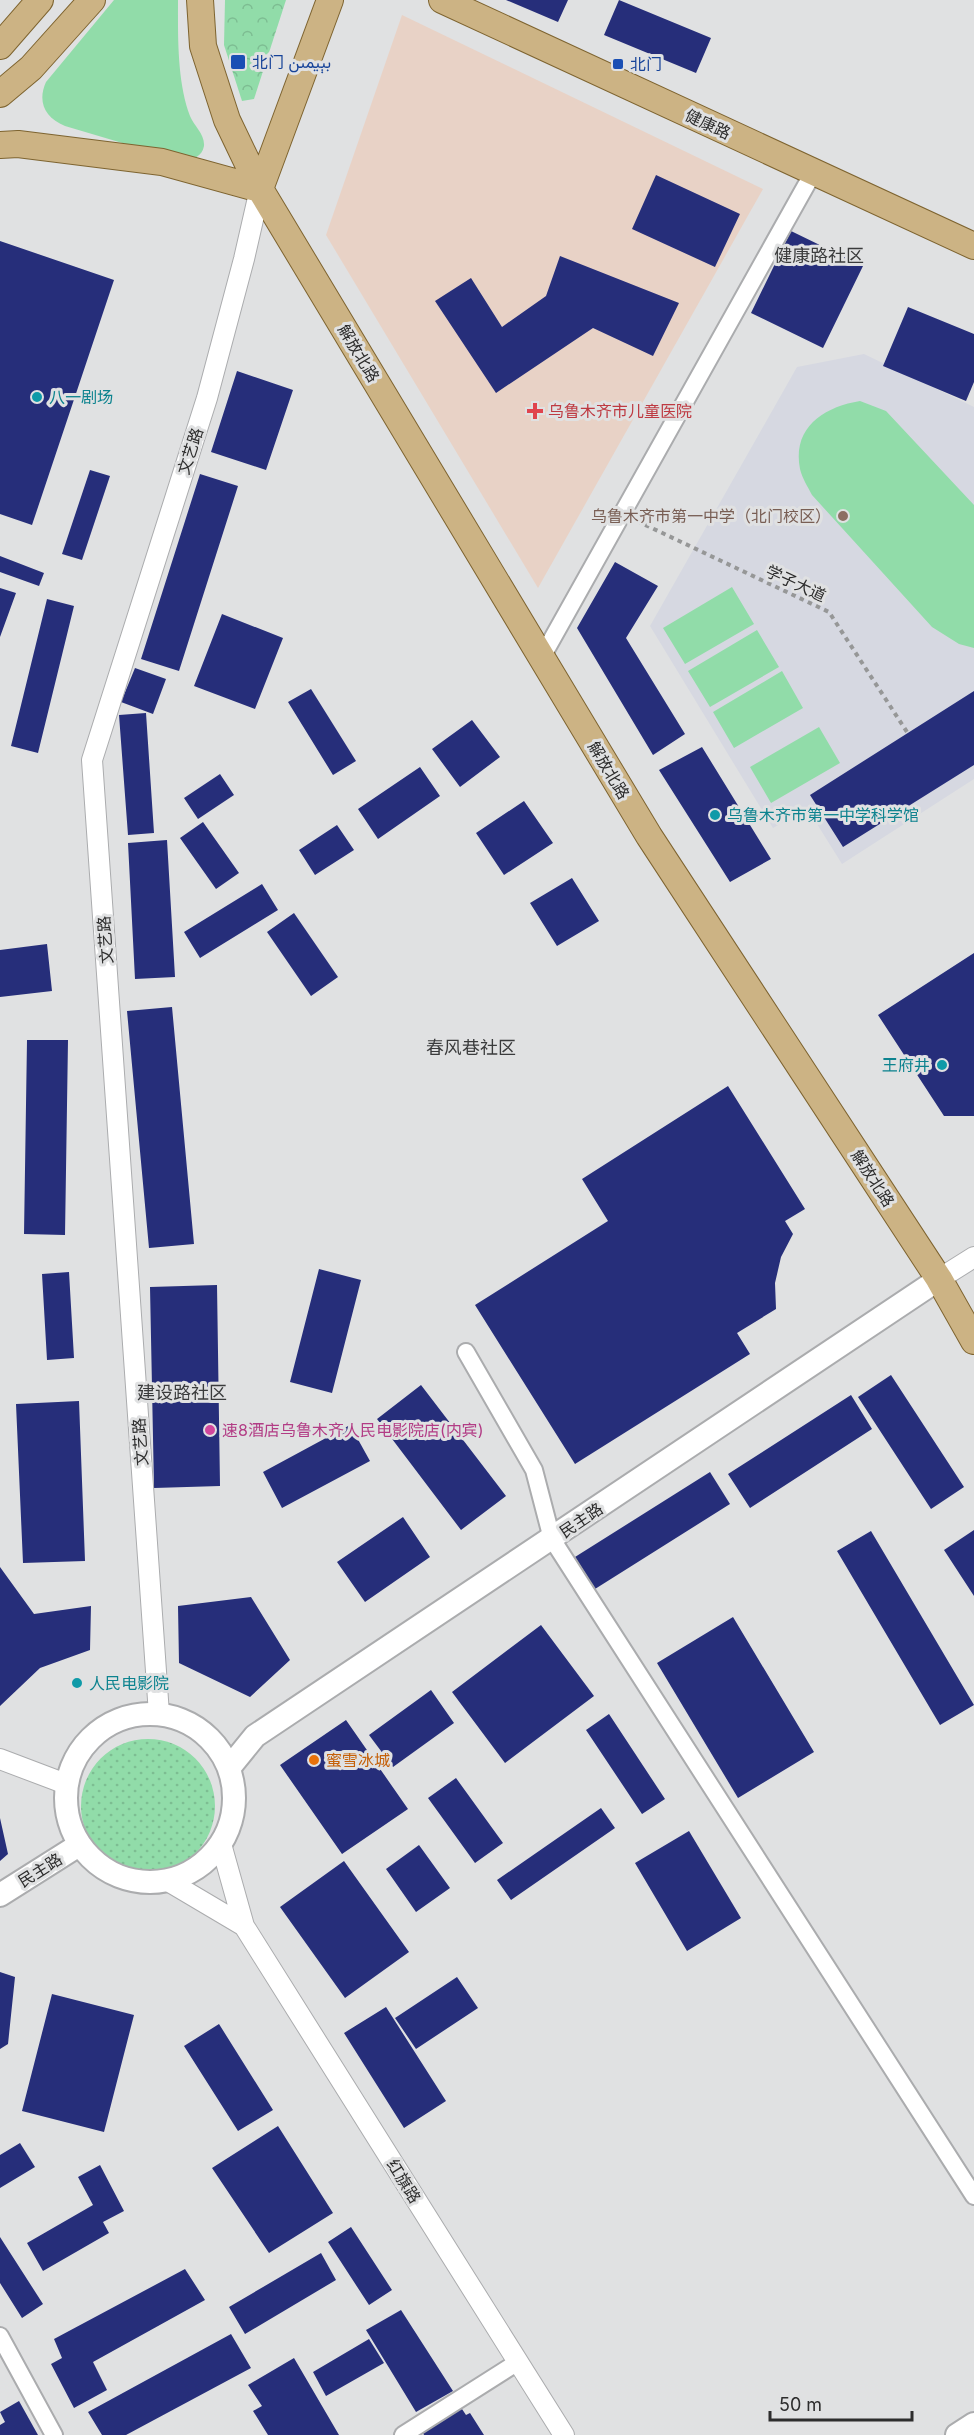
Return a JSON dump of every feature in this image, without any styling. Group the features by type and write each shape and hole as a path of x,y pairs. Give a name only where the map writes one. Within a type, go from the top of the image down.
{"main road":[{"path":"0,46 40,0"},
{"path":"0,94 31,68 92,0"},
{"name":"解放北路","path":"200,0 203,46 206,57 227,120 260,189 649,836 939,1279 974,1341"},
{"path":"0,145 18,144 162,162 260,189 330,0"},
{"name":"健康路","path":"442,0 974,246"},
{"name":"民主路","path":"229,1768 255,1736 939,1279"},
{"path":"159,1714 182,1719 202,1731 218,1747 229,1768 234,1802 232,1820 221,1844 198,1867 168,1881 143,1882 118,1877 96,1864 79,1845 70,1826 65,1805 66,1784 75,1759 89,1739 110,1723 134,1715 159,1714"},
{"name":"民主路","path":"0,1895 79,1845"},
{"path":"957,2435 974,2424"}],"street":[{"path":"542,657 813,172"},
{"name":"文艺路","path":"159,1714 92,759 207,398 260,189"},
{"path":"939,1279 974,1257"},
{"path":"466,1352 534,1470 552,1539 974,2196"},
{"path":"0,1759 66,1784"},
{"path":"221,1844 244,1926"},
{"path":"168,1881 244,1926"},
{"name":"红旗路","path":"244,1926 564,2435"},
{"path":"0,2336 54,2435"},
{"path":"403,2435 518,2362"}],"path":[{"name":"学子大道","path":"622,514 829,612 907,732"}],"shaded area":[{"name":"乌鲁木齐市儿童医院","path":"402,15 763,189 538,588 326,235"},
{"name":"乌鲁木齐市第一中学（北门校区）","path":"864,354 974,407 974,779 842,864 807,808 773,828 650,626 797,367"}],"green space":[{"path":"114,0 178,0 179,59 183,88 190,116 204,142 203,150 196,157 183,161 65,126 48,114 42,96 46,82"},
{"path":"225,0 286,0 254,99 242,101 224,45"},
{"path":"860,401 886,411 974,505 974,648 959,644 932,627 812,495 804,479 800,469 799,455 806,431 823,414 834,408"},
{"path":"732,587 754,624 685,664 663,628"},
{"path":"757,630 779,667 710,707 688,671"},
{"path":"782,671 803,708 734,748 713,712"},
{"path":"819,727 840,763 771,803 750,767"},
{"path":"148,1739 174,1744 195,1759 210,1780 215,1806 210,1832 195,1853 174,1868 148,1873 122,1868 101,1853 86,1832 81,1806 86,1780 101,1759 122,1744"}],"building":[{"path":"506,0 568,0 558,22"},
{"path":"619,0 711,38 696,73 604,35"},
{"path":"656,175 740,214 715,267 632,229"},
{"path":"791,231 863,266 823,348 751,313"},
{"name":"八一剧场","path":"0,241 114,280 32,525 0,514"},
{"path":"560,256 679,303 653,356 593,328 496,393 435,301 471,278 502,327 546,296"},
{"path":"908,307 974,334 974,382 966,401 883,366"},
{"path":"237,371 293,390 266,470 211,452"},
{"path":"90,470 110,476 82,560 62,554"},
{"path":"200,474 238,486 179,671 141,659"},
{"path":"0,556 44,573 39,586 0,572"},
{"path":"615,562 658,586 626,638 685,734 653,755 577,628"},
{"path":"0,588 16,593 0,637"},
{"path":"47,599 74,606 38,753 11,746"},
{"path":"222,614 283,638 255,709 194,686"},
{"path":"135,668 166,679 153,714 121,702"},
{"path":"311,689 356,761 333,775 288,702"},
{"path":"974,691 974,765 843,847 810,795"},
{"path":"146,713 154,833 128,835 119,715"},
{"path":"472,720 500,757 460,787 432,749"},
{"name":"乌鲁木齐市第一中学科学馆","path":"702,747 771,859 730,882 659,770"},
{"path":"420,767 440,796 378,839 358,809"},
{"path":"220,774 234,795 198,819 184,798"},
{"path":"524,801 553,843 504,875 476,833"},
{"path":"203,822 239,873 216,889 180,838"},
{"path":"337,825 354,850 315,875 299,850"},
{"path":"167,840 175,977 135,979 128,843"},
{"path":"572,878 599,921 557,946 530,903"},
{"path":"262,884 278,910 200,958 184,932"},
{"path":"294,913 338,977 311,996 267,932"},
{"path":"47,944 52,991 0,997 0,950"},
{"name":"王府井","path":"974,953 974,1116 944,1116 878,1015"},
{"path":"172,1007 194,1244 149,1248 127,1011"},
{"path":"27,1040 68,1040 65,1235 24,1234"},
{"path":"728,1086 805,1209 785,1221 793,1234 781,1257 775,1283 776,1309 737,1333 750,1354 575,1464 475,1305 608,1221 582,1179"},
{"path":"319,1269 361,1280 332,1393 290,1382"},
{"path":"69,1272 74,1358 47,1360 42,1274"},
{"path":"217,1285 220,1486 154,1488 150,1287"},
{"path":"891,1375 964,1487 931,1509 858,1397"},
{"path":"421,1385 506,1496 461,1530 377,1419"},
{"path":"851,1395 872,1429 750,1508 728,1474"},
{"path":"79,1401 85,1561 23,1563 16,1404"},
{"path":"350,1425 370,1461 282,1508 263,1472"},
{"path":"710,1472 730,1504 595,1589 575,1557"},
{"path":"403,1517 430,1557 365,1602 337,1562"},
{"path":"974,1530 974,1596 944,1550"},
{"path":"871,1531 974,1705 940,1725 837,1551"},
{"path":"0,1567 34,1614 91,1606 90,1650 40,1668 0,1706"},
{"path":"251,1597 290,1660 250,1697 179,1663 178,1606"},
{"path":"733,1617 814,1752 738,1798 657,1663"},
{"path":"541,1625 594,1696 505,1763 452,1692"},
{"path":"431,1690 454,1723 393,1767 369,1735"},
{"path":"609,1714 665,1799 642,1814 586,1730"},
{"path":"346,1720 408,1809 342,1854 280,1765"},
{"path":"456,1778 503,1843 475,1863 428,1798"},
{"path":"601,1808 615,1828 511,1900 497,1880"},
{"path":"0,1818 8,1854 0,1861"},
{"path":"689,1831 741,1918 687,1951 635,1863"},
{"path":"419,1845 450,1888 416,1912 386,1869"},
{"path":"344,1861 409,1952 345,1998 280,1907"},
{"path":"0,1972 15,1977 8,2044 0,2049"},
{"path":"457,1977 478,2008 416,2049 395,2018"},
{"path":"52,1994 134,2015 104,2132 22,2111"},
{"path":"386,2007 446,2101 404,2128 344,2033"},
{"path":"219,2024 273,2110 238,2131 184,2046"},
{"path":"278,2126 333,2213 269,2253 212,2168"},
{"path":"20,2143 35,2167 0,2188 0,2155"},
{"path":"100,2165 124,2211 103,2222 109,2233 43,2271 27,2243 93,2205 78,2177"},
{"path":"351,2227 392,2290 369,2305 328,2242"},
{"path":"0,2237 43,2304 22,2318 0,2283"},
{"path":"321,2253 336,2280 245,2334 229,2307"},
{"path":"185,2269 205,2300 93,2362 107,2390 74,2408 51,2364 62,2358 54,2339"},
{"path":"401,2310 453,2391 416,2412 366,2330"},
{"path":"231,2334 251,2368 126,2435 102,2435 88,2412"},
{"path":"369,2339 384,2363 326,2396 313,2372"},
{"path":"294,2358 339,2435 268,2435 253,2411 262,2406 248,2385"},
{"path":"19,2401 38,2435 0,2435 0,2425 5,2422 0,2412"},
{"path":"460,2406 466,2415 470,2413 484,2435 424,2435 421,2430"}],"place":[{"name":"北门 بېيمىن","path":"238,62"},
{"name":"北门","path":"618,64"},
{"name":"八一剧场","path":"37,397"},
{"name":"乌鲁木齐市儿童医院","path":"535,411"},
{"name":"乌鲁木齐市第一中学（北门校区）","path":"843,516"},
{"name":"乌鲁木齐市第一中学科学馆","path":"715,815"},
{"name":"王府井","path":"942,1065"},
{"name":"速8酒店乌鲁木齐人民电影院店(内宾)","path":"210,1430"},
{"name":"人民电影院","path":"77,1683"},
{"name":"蜜雪冰城","path":"314,1760"}],"district":[{"name":"健康路社区","path":"819,256"},
{"name":"春风巷社区","path":"471,1048"},
{"name":"建设路社区","path":"182,1393"}]}
